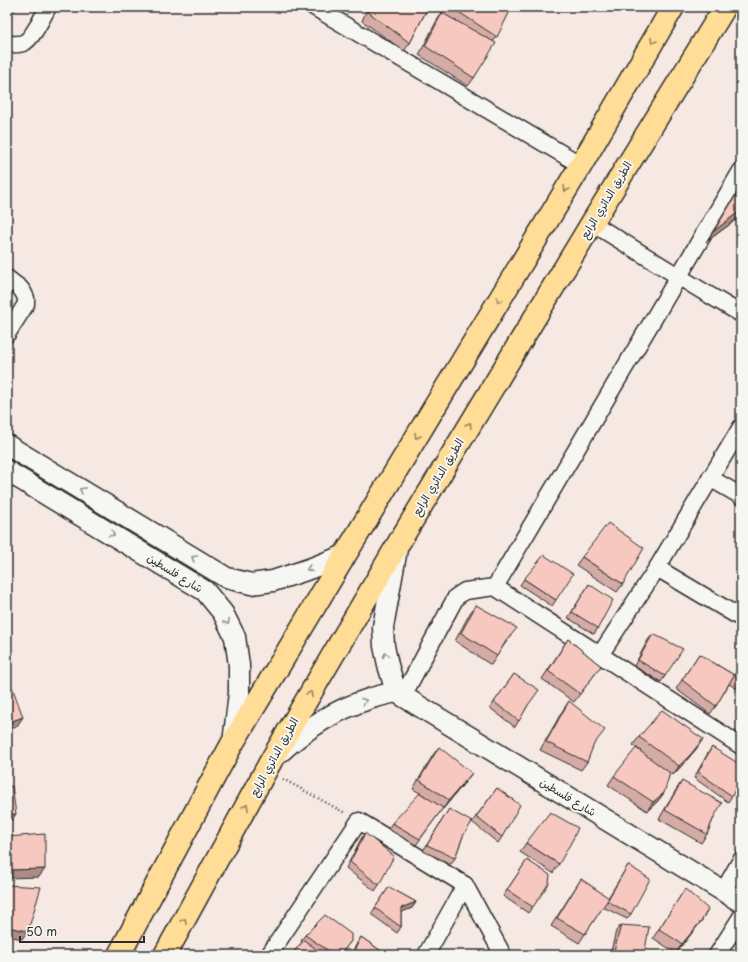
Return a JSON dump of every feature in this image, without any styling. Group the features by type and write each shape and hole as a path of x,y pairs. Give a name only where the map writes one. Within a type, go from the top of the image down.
{"main road":[{"path":"119,955 232,744 345,554 581,166 673,7"},
{"name":"الطريق الدائري الرابع","path":"165,955 269,764 398,544 592,223 725,7"}],"street":[{"path":"7,44 15,45 24,43 30,38 48,7"},
{"path":"323,9 581,166"},
{"path":"495,587 741,172"},
{"path":"592,223 741,314"},
{"path":"7,278 24,292 26,304 7,334"},
{"path":"600,655 657,568 741,427"},
{"name":"شارع فلسطين","path":"7,445 227,578 251,584 273,581 309,569 345,554"},
{"name":"شارع فلسطين","path":"7,471 205,590 223,613 235,637 239,665 239,693 232,744"},
{"path":"710,478 741,496"},
{"path":"398,544 383,627 384,646 388,665 400,694"},
{"path":"657,568 741,618"},
{"path":"400,694 456,597 465,591 495,587 741,746"},
{"path":"269,764 299,736 342,710 368,699 400,694"},
{"name":"شارع فلسطين","path":"400,694 741,902"},
{"path":"269,955 359,821 465,885 503,955"},
{"path":"723,892 741,860"},
{"path":"426,955 465,885"},
{"path":"717,955 741,917"}],"path":[{"path":"269,764 359,821"}],"building":[{"path":"7,7 16,7 7,23"},
{"path":"370,7 428,7 410,43 368,12"},
{"path":"451,7 512,7 497,37"},
{"path":"442,13 496,43 474,78 425,46"},
{"path":"741,187 741,210 714,231"},
{"path":"608,523 644,548 623,584 582,557"},
{"path":"544,555 573,574 556,600 524,579"},
{"path":"589,584 613,600 598,628 572,612"},
{"path":"476,605 517,628 506,641 497,656 461,633"},
{"path":"653,634 683,649 665,676 638,660"},
{"path":"568,639 601,666 580,694 548,671"},
{"path":"7,653 11,659 7,661"},
{"path":"699,654 734,675 716,706 682,680"},
{"path":"741,666 741,679 734,675"},
{"path":"7,673 23,717 7,723"},
{"path":"514,674 539,690 519,721 494,702"},
{"path":"569,701 605,730 594,744 587,762 546,742"},
{"path":"662,710 703,739 679,766 639,737"},
{"path":"439,747 472,773 449,800 419,780"},
{"path":"712,747 741,765 741,777 732,796 698,772"},
{"path":"636,748 670,773 664,793 653,802 614,776"},
{"path":"682,781 722,803 707,834 665,810"},
{"path":"12,786 16,814 7,815 7,787"},
{"path":"497,788 520,805 502,837 476,817"},
{"path":"420,793 443,808 420,839 392,823"},
{"path":"449,809 472,822 463,836 455,858 427,845"},
{"path":"550,812 578,828 559,864 526,843"},
{"path":"365,833 394,856 379,885 350,862"},
{"path":"45,834 45,869 7,870 7,837"},
{"path":"527,860 550,875 549,883 533,907 507,890"},
{"path":"628,865 650,879 631,914 607,901"},
{"path":"581,879 609,898 585,934 557,918"},
{"path":"7,885 41,887 28,931 7,927"},
{"path":"389,887 416,902 401,908 401,927 375,908"},
{"path":"685,889 708,909 702,920 682,944 659,929"},
{"path":"325,915 351,934 351,941 340,955 335,955 305,935"},
{"path":"621,925 649,927 645,950 641,955 613,955"},
{"path":"361,937 387,955 352,955"},
{"path":"304,940 324,955 291,955"},
{"path":"7,951 17,954 17,955 7,955"}]}
